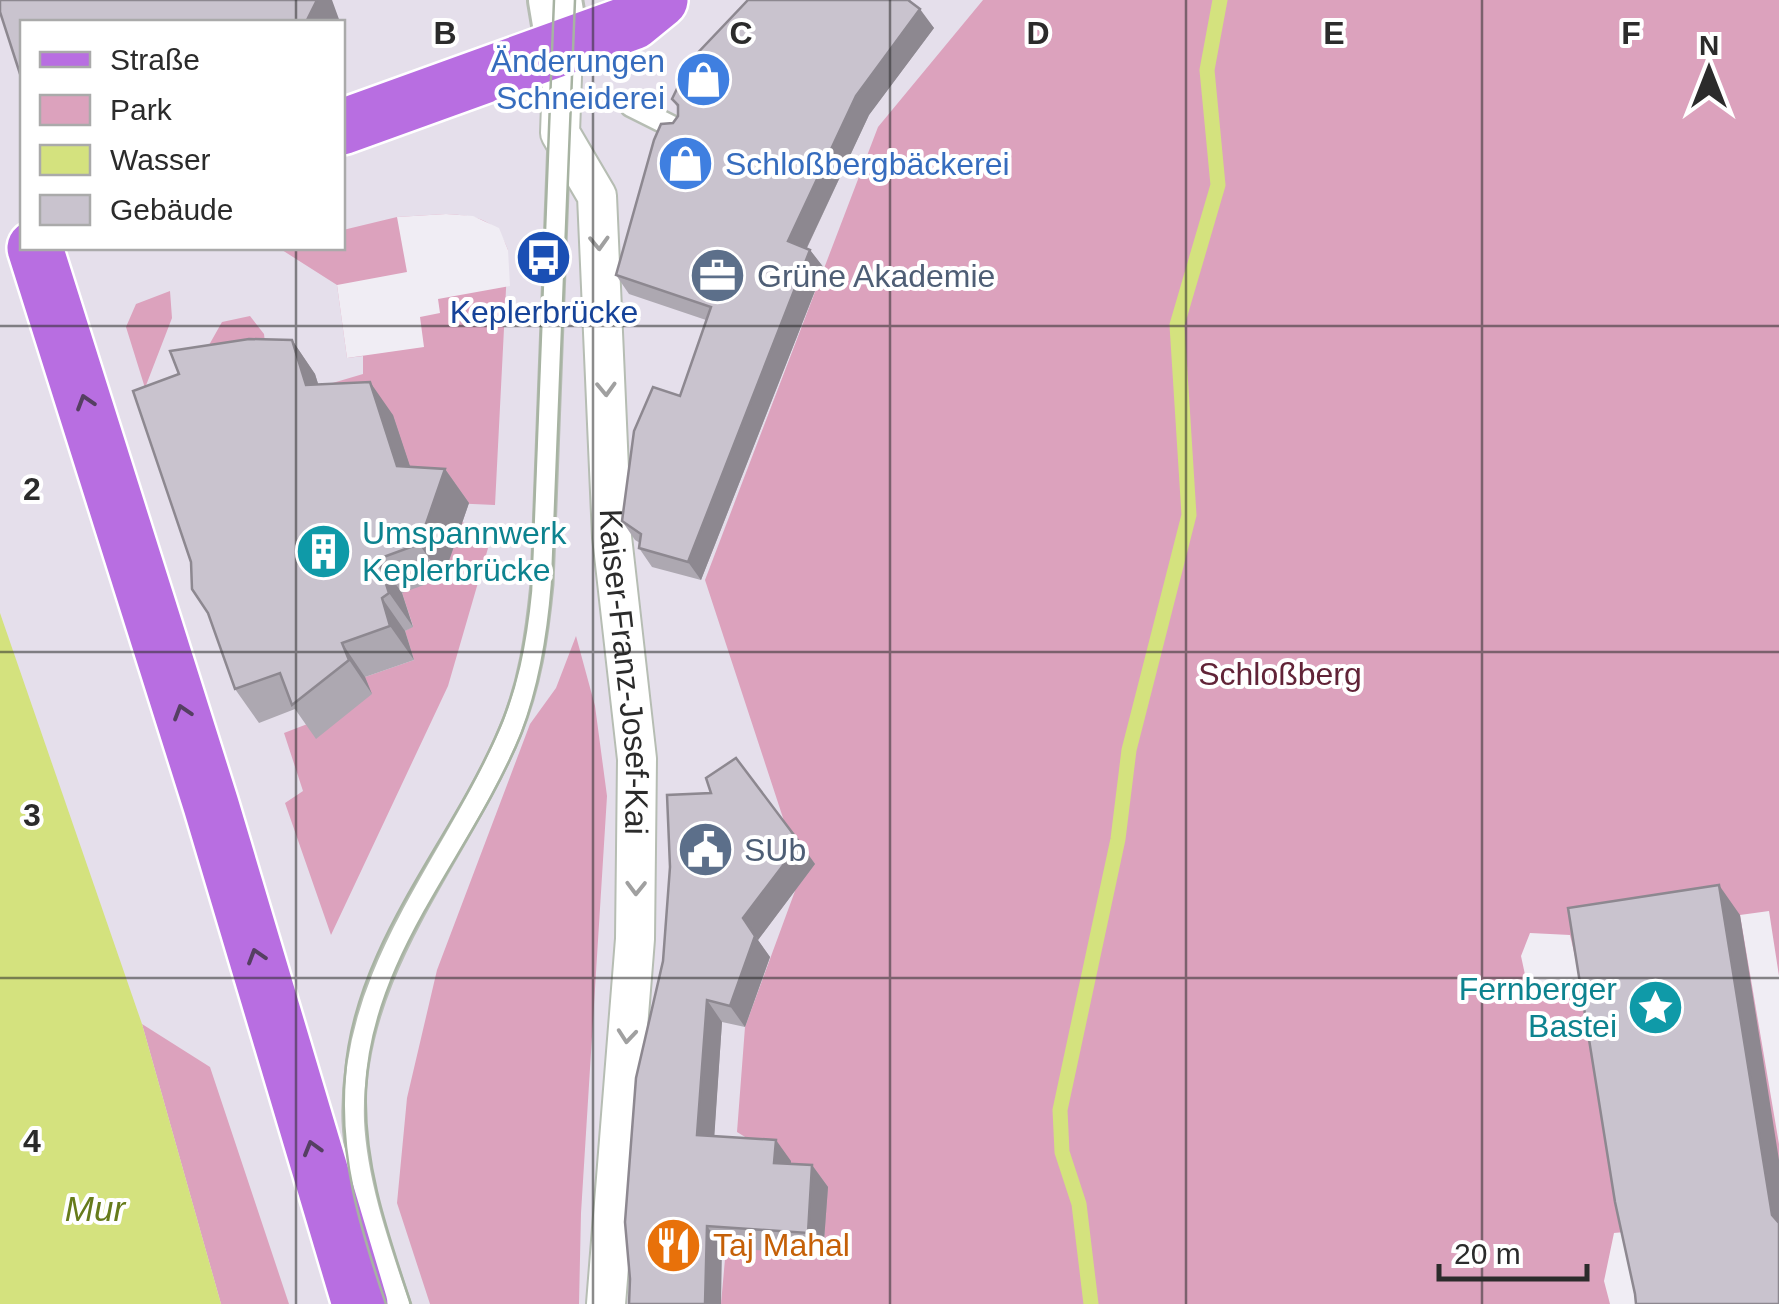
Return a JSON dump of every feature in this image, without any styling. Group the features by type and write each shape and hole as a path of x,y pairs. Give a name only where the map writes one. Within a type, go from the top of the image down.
{"main road":[{"path":"345,126 559,24 633,22 660,0"},
{"path":"36,250 206,788 360,1304"}],"street":[{"path":"559,24 560,134"},
{"name":"Kaiser-Franz-Josef-Kai","path":"560,134 597,196 612,537 636,758 636,939 606,1304"}],"lane":[{"path":"631,106 679,130"},
{"path":"399,1304 359,1164 354,1120 358,1064 372,1002 392,953 510,730 534,654 542,584 560,134"}],"green space":[{"name":"Schloßberg","path":"983,0 1779,0 1779,1304 721,1304 726,1248 823,1254 827,1187 737,1132 745,1027 795,891 785,824 705,580 878,127"},
{"path":"446,214 485,221 498,232 508,250 495,505 428,502 319,387 363,374 363,356 347,358 337,285 282,250 345,250 345,230 397,217"},
{"path":"170,291 172,318 145,388 126,327 136,304"},
{"path":"250,316 264,334 266,352 200,361 222,322"},
{"path":"433,514 493,531 448,686 331,935 285,803 303,791 284,733 310,723 365,677 414,660 405,631 413,626 402,593"},
{"path":"576,636 595,706 607,796 581,1213 579,1304 430,1304 397,1203 407,1098 437,970 530,724 556,688"},
{"path":"142,1024 210,1067 289,1304 221,1304"}],"shaded area":[{"path":"473,216 499,228 508,250 510,286 438,299 440,313 420,317 424,347 347,358 337,285 407,272 397,217"},
{"path":"1769,911 1779,976 1779,1144 1740,915"},
{"path":"1530,933 1570,935 1581,982 1572,991 1530,998 1521,956"},
{"path":"1635,1231 1651,1304 1610,1304 1604,1281 1614,1233"}],"water":[{"name":"Mur","path":"0,613 142,1024 221,1304 0,1304"}],"building":[{"path":"0,0 317,0 307,20 20,20 20,74 0,12"},
{"path":"748,0 908,0 920,9 856,96 788,241 810,250 688,562 639,548 641,534 622,521 634,431 653,387 680,396 711,307 616,275 654,140 661,124 673,123 678,116 678,105 672,99 691,60"},
{"name":"Umspannwerk Keplerbrücke","path":"249,339 292,340 306,385 370,382 397,466 445,469 419,544 378,559 389,593 382,598 390,626 342,643 349,660 292,705 280,673 235,689 208,613 192,589 191,562 133,391 179,374 170,351"},
{"path":"736,758 800,843 743,918 755,936 730,1006 707,1000 697,1135 776,1140 774,1163 812,1165 808,1233 707,1226 705,1304 629,1304 625,1222 636,1078 663,961 670,867 667,795 711,793 706,778"},
{"path":"1719,885 1772,1215 1779,1223 1779,1304 1636,1304 1615,1202 1568,908"}],"waterway":[{"path":"1091,1304 1079,1204 1062,1152 1060,1110 1118,839 1129,750 1189,515 1177,325 1218,185 1207,70 1220,0"}],"tram line":[{"path":"386,1304 353,1191 345,1134 345,1075 352,1029 365,984 405,900 495,738 515,684 523,648 531,591 554,0"},
{"path":"411,1304 386,1225 369,1145 366,1090 372,1040 405,948 502,777 522,732 542,659 552,584 575,0"}],"place":[{"name":"Änderungen Schneiderei","path":"704,79"},
{"name":"Schloßbergbäckerei","path":"686,164"},
{"name":"Keplerbrücke","path":"544,258"},
{"name":"Grüne Akademie","path":"718,276"},
{"name":"Umspannwerk Keplerbrücke","path":"323,551"},
{"name":"SUb","path":"705,850"},
{"name":"Fernberger Bastei","path":"1656,1007"},
{"name":"Taj Mahal","path":"674,1245"}]}
